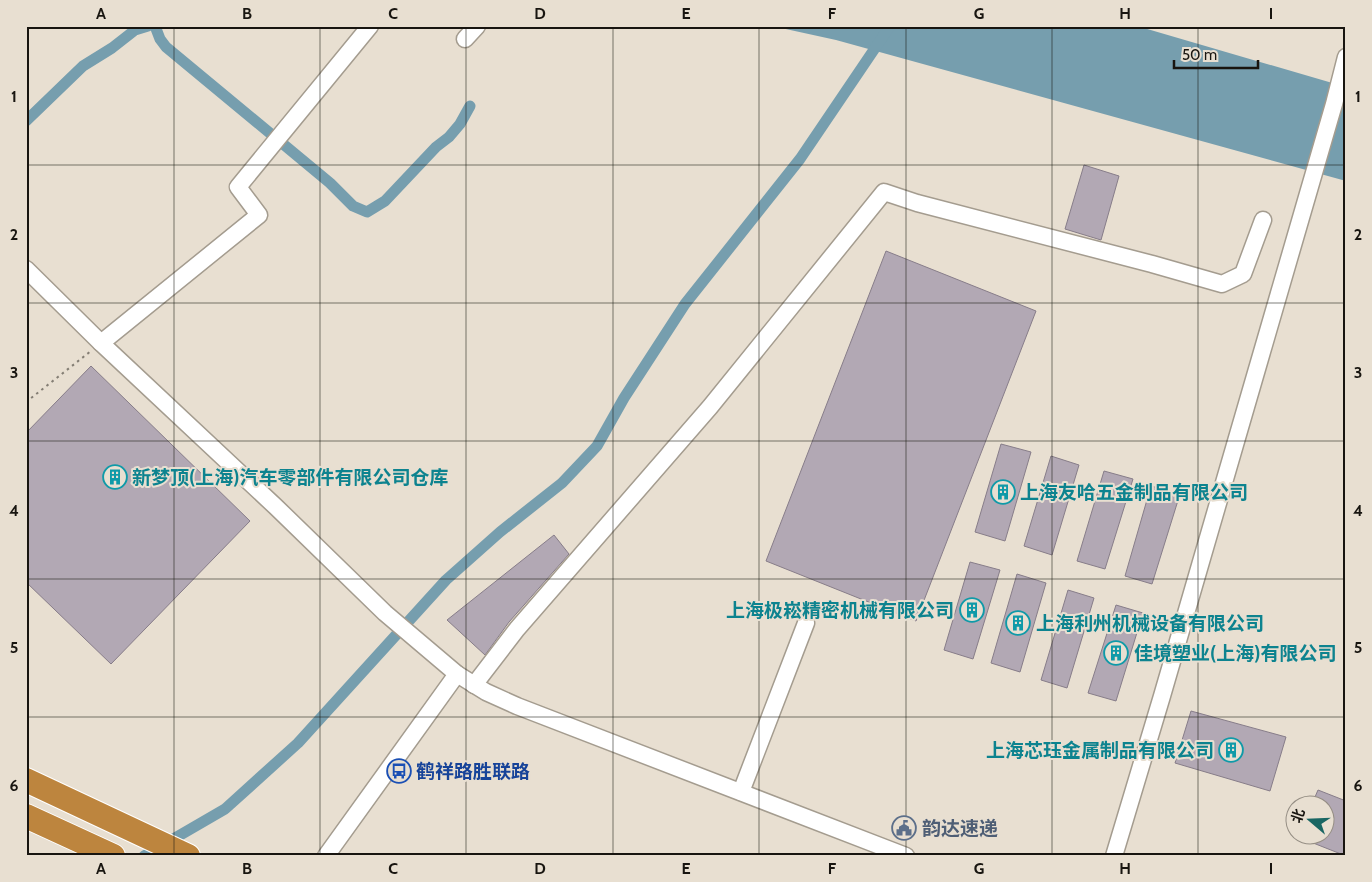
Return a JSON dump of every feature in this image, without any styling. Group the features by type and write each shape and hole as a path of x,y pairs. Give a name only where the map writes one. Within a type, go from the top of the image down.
{"highway":[{"path":"26,780 188,856"},
{"path":"26,816 113,856"}],"street":[{"path":"101,343 259,215 238,187 370,26"},
{"path":"465,39 477,26"},
{"path":"1114,856 1332,114 1346,57"},
{"path":"474,685 523,622 716,399 884,192 917,203 1222,284 1242,274 1263,220"},
{"path":"26,269 101,343 276,507 385,613 425,648 474,685 518,706 906,856"},
{"path":"742,792 806,623"},
{"path":"326,856 458,674"}],"path":[{"path":"26,402 101,343"}],"water":[{"path":"772,26 1137,26 1346,87 1346,181 836,40"}],"building":[{"path":"1084,165 1119,176 1101,240 1065,229"},
{"path":"886,251 1036,311 916,621 766,561"},
{"name":"新梦顶(上海)汽车零部件有限公司仓库","path":"91,366 250,521 111,664 26,582 26,433"},
{"name":"上海友哈五金制品有限公司","path":"1001,444 1031,452 1005,541 975,532"},
{"path":"1051,456 1079,465 1052,555 1024,546"},
{"path":"1104,471 1133,479 1105,569 1077,561"},
{"path":"1151,486 1180,494 1152,584 1125,576"},
{"path":"554,535 569,554 509,622 485,655 447,620"},
{"name":"上海极崧精密机械有限公司","path":"970,562 1000,570 973,659 944,650"},
{"name":"上海利州机械设备有限公司","path":"1017,574 1046,583 1020,672 991,663"},
{"path":"1068,590 1094,598 1067,688 1041,680"},
{"name":"佳境塑业(上海)有限公司","path":"1116,605 1143,613 1116,701 1088,693"},
{"name":"上海芯珏金属制品有限公司","path":"1191,711 1286,737 1270,791 1175,763"},
{"path":"1318,790 1328,794 1316,794"},
{"path":"1334,796 1346,801 1346,856 1316,844 1334,844"}],"waterway":[{"path":"26,121 83,66 112,48 135,30 148,26"},
{"path":"155,26 160,39 166,47 330,183 353,206 367,212 385,201 436,147 449,137 460,124 470,106"},
{"path":"144,856 225,809 298,743 446,580 500,532 562,483 597,446 624,398 685,304 800,159 890,26"}],"place":[{"name":"新梦顶(上海)汽车零部件有限公司仓库","path":"115,477"},
{"name":"上海友哈五金制品有限公司","path":"1003,492"},
{"name":"上海极崧精密机械有限公司","path":"972,610"},
{"name":"上海利州机械设备有限公司","path":"1018,623"},
{"name":"佳境塑业(上海)有限公司","path":"1116,653"},
{"name":"上海芯珏金属制品有限公司","path":"1231,750"},
{"name":"鹤祥路胜联路","path":"399,771"},
{"name":"韵达速递","path":"904,828"}]}
